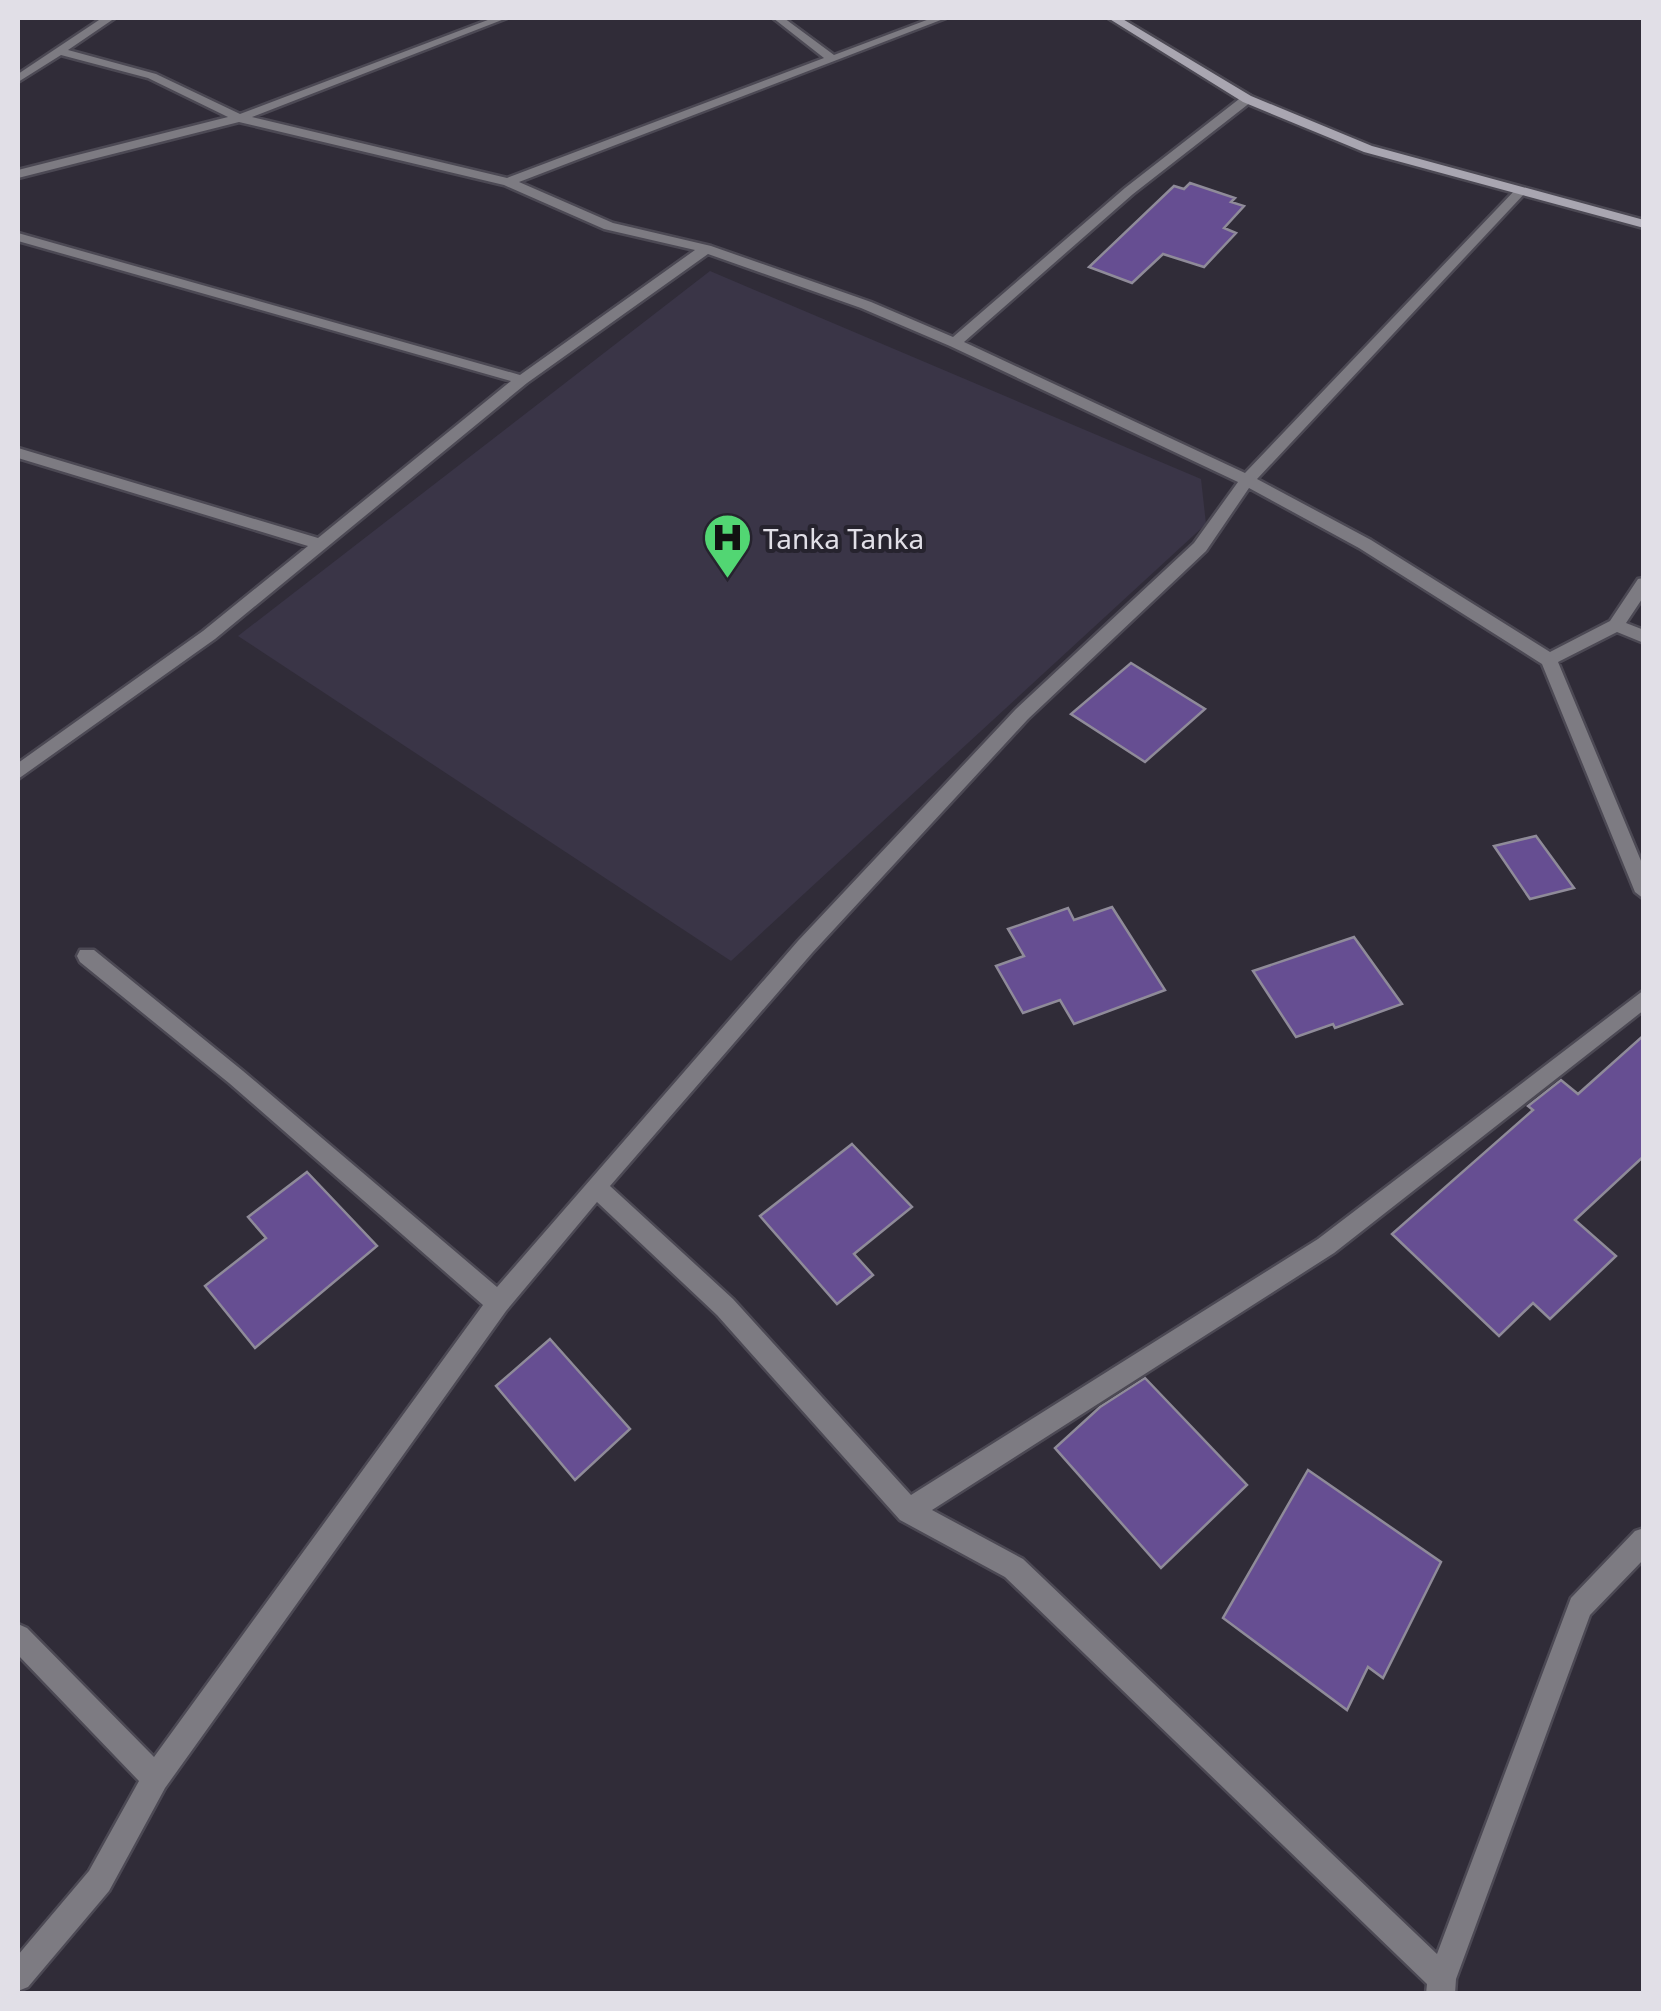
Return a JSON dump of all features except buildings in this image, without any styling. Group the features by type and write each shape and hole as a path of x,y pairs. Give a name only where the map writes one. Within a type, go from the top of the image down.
{"street":[{"path":"18,79 109,18"},
{"path":"18,174 239,118 502,18"},
{"path":"778,18 830,57"},
{"path":"508,182 941,18"},
{"path":"1114,18 1247,99 1368,149 1644,224"},
{"path":"60,52 152,76 239,118 508,182 609,226 706,249 866,305 954,342 1247,480 1365,544 1550,660 1644,892"},
{"path":"954,342 1129,191 1247,99"},
{"path":"18,1977 98,1881 155,1778 498,1303 596,1186 805,947 1009,728 1200,547 1247,480 1520,192"},
{"path":"18,238 522,380"},
{"path":"18,772 209,635 522,380 706,249"},
{"path":"18,453 320,544"},
{"path":"1550,660 1616,625 1644,583"},
{"path":"1616,625 1644,637"},
{"path":"87,956 236,1077 498,1303"},
{"path":"909,1511 1326,1246 1644,998"},
{"path":"596,1186 724,1307 909,1511 1014,1568 1441,1986 1580,1607 1644,1540"},
{"path":"18,1637 155,1778"}],"shaded area":[{"name":"Tanka Tanka","path":"710,271 1201,479 1206,524 731,961 238,636"}],"place":[{"name":"Tanka Tanka","path":"728,580"}]}
